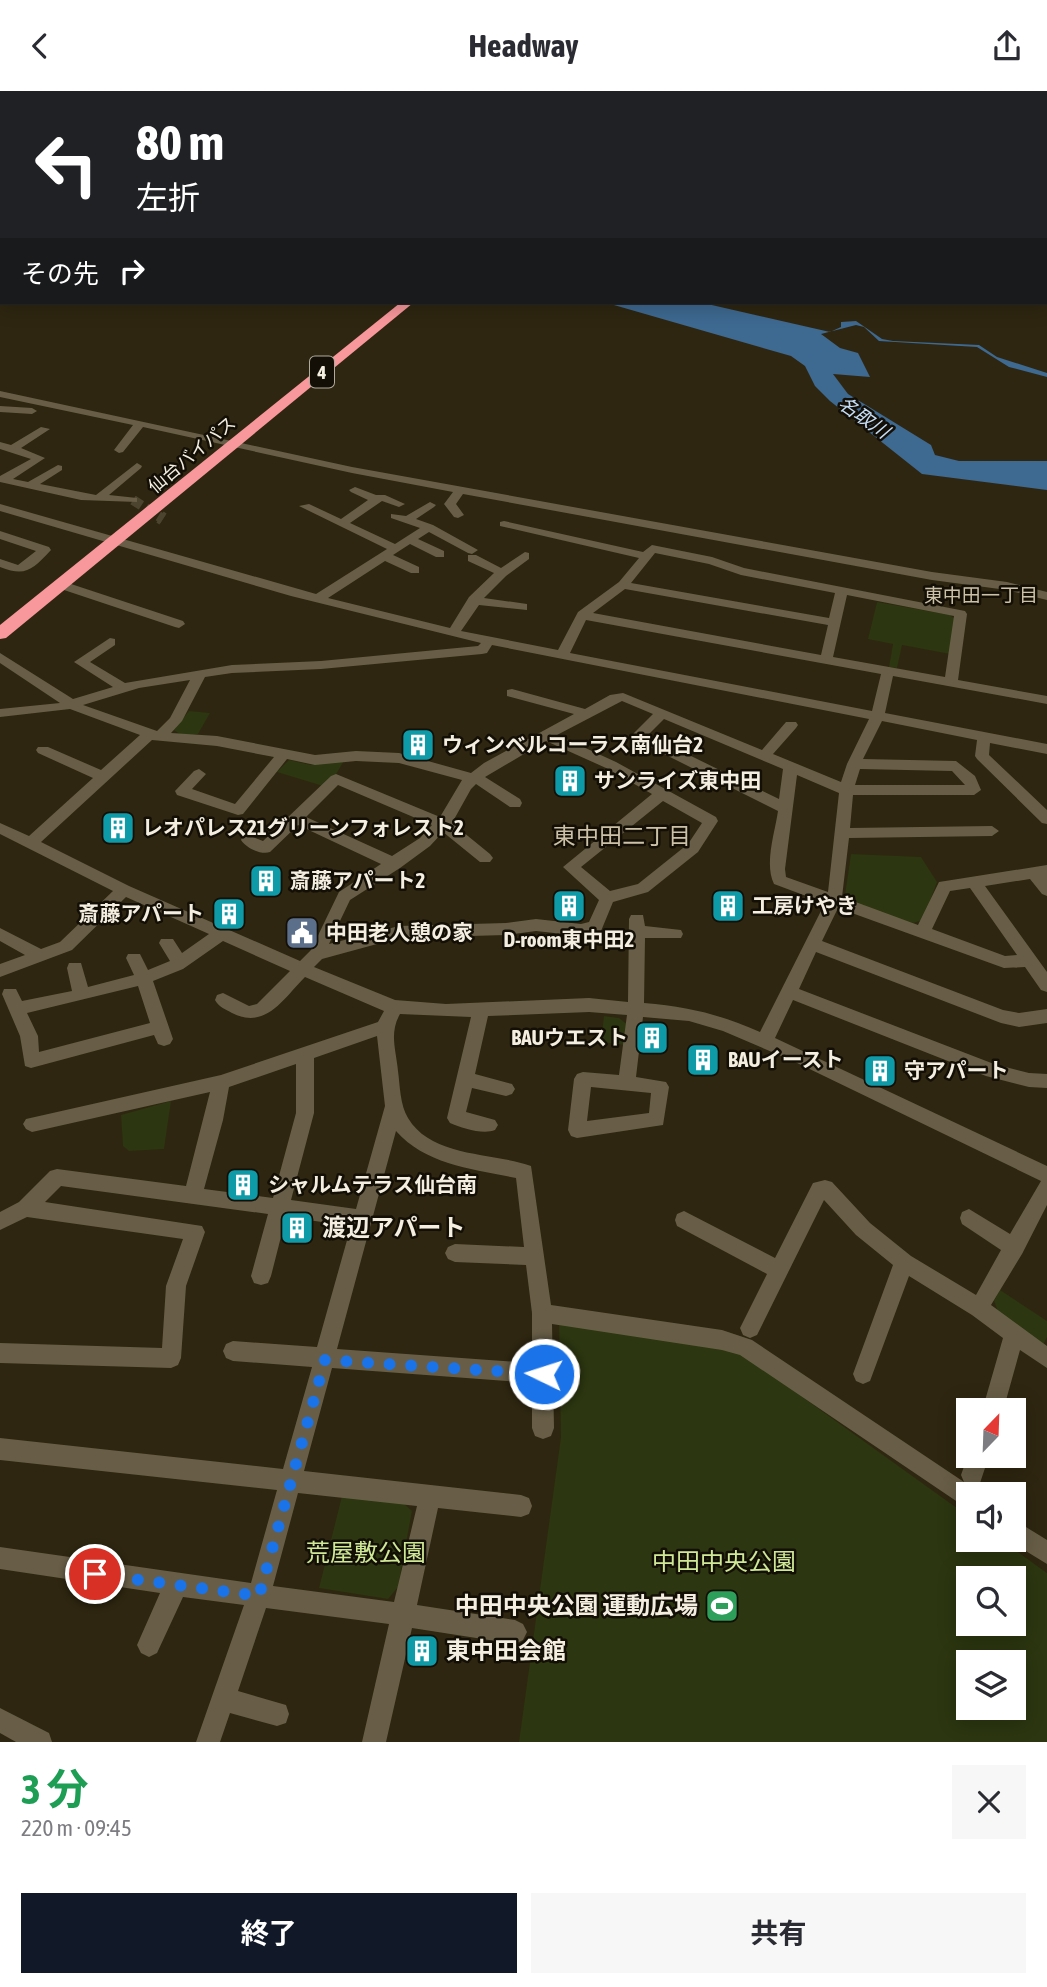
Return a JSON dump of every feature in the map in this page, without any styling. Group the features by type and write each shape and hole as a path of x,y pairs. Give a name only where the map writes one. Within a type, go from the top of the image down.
{"highway":[{"name":"仙台バイパス","path":"0,620 109,541 396,305"},
{"name":"仙台バイパス","path":"231,441 404,305"},
{"name":"仙台バイパス","path":"0,634 62,585 109,541"}],"street":[{"path":"0,396 115,419 139,427"},
{"path":"0,396 63,415 231,441 257,449 459,491 932,576 1007,586 1011,591 1047,602"},
{"path":"0,409 115,419"},
{"path":"119,450 139,427"},
{"path":"12,449 45,429"},
{"path":"0,445 40,458 2,479"},
{"path":"257,449 1047,594"},
{"path":"99,498 137,467"},
{"path":"32,485 58,468"},
{"path":"2,479 81,498 133,500"},
{"path":"355,490 377,500"},
{"path":"458,515 450,504 459,491"},
{"path":"342,523 381,498 400,504"},
{"path":"430,505 401,518 429,527 501,572"},
{"path":"305,506 342,523 391,552 415,571"},
{"path":"0,507 109,541 317,599 453,633 1047,749"},
{"path":"504,524 646,556"},
{"path":"317,599 429,527"},
{"path":"0,535 45,550 19,569 0,563"},
{"path":"411,540 440,554"},
{"path":"562,656 582,615 623,585 652,549 961,614 951,682"},
{"path":"453,633 473,600 501,572 525,556"},
{"path":"62,585 179,624"},
{"path":"623,585 835,623"},
{"path":"826,660 842,591"},
{"path":"473,600 523,607"},
{"path":"582,615 1047,700 1047,693"},
{"path":"0,713 71,704 120,690 200,674 253,667 331,665 482,650 489,641"},
{"path":"110,642 81,663 119,684 120,690"},
{"path":"0,657 71,704 155,736 217,741 315,760 356,756 399,758 473,778 515,803"},
{"path":"764,1042 834,899 846,790 854,764 877,717 888,671"},
{"path":"29,844 104,777 174,721 200,674"},
{"path":"512,693 585,713"},
{"path":"223,1000 248,1013 262,1010 317,954 344,896 396,864 443,824 459,794 473,778 489,766 585,713 623,697 846,790 974,790 970,779 956,767 854,764"},
{"path":"662,713 639,736 785,808"},
{"path":"764,756 791,725"},
{"path":"546,736 611,765 711,821 693,848 643,888 607,898"},
{"path":"984,737 982,756 1040,805 1047,819"},
{"path":"43,750 104,777"},
{"path":"199,774 182,791 238,810 284,754"},
{"path":"791,766 777,869 779,880 1004,962 1029,960"},
{"path":"248,841 265,848 336,779 443,824 485,857"},
{"path":"607,898 570,867 662,794"},
{"path":"296,818 396,864"},
{"path":"0,828 124,890 304,970 395,1007 481,1009 589,1005 636,1007 698,1016 764,1042 1047,1175"},
{"path":"843,833 992,831"},
{"path":"923,932 944,886 1041,872 1047,890"},
{"path":"974,882 1047,985"},
{"path":"0,971 66,946 124,890"},
{"path":"317,954 399,932 506,929 536,925 581,930 595,927 607,898"},
{"path":"627,1083 636,1007 637,925 675,934"},
{"path":"134,958 144,978 162,1033 31,1062 29,1036 13,1001 80,994 144,978 205,949 221,933"},
{"path":"0,934 41,956"},
{"path":"167,943 179,962"},
{"path":"813,944 1002,1016 1018,1020 1047,1016"},
{"path":"75,968 80,994"},
{"path":"789,992 992,1071 1029,1080 1047,1081"},
{"path":"395,1007 384,1027 394,1106 405,1131 426,1147 524,1173 542,1313 543,1428"},
{"path":"481,1009 456,1118 489,1125"},
{"path":"32,1124 221,1082 384,1027"},
{"path":"261,1276 305,1113 305,1055"},
{"path":"465,1079 506,1089"},
{"path":"583,1079 627,1083 660,1087 657,1120 577,1131 583,1079"},
{"path":"192,1196 214,1120 221,1082"},
{"path":"208,1742 259,1596 394,1106"},
{"path":"0,1221 26,1208 57,1177 364,1219"},
{"path":"979,1308 1047,1187"},
{"path":"751,1328 820,1189 825,1188 863,1229 904,1262 979,1308 1047,1359"},
{"path":"0,1353 170,1358 176,1286 195,1232 26,1208"},
{"path":"969,1218 1015,1248"},
{"path":"684,1220 779,1271"},
{"path":"455,1253 535,1256"},
{"path":"863,1374 904,1262"},
{"path":"542,1313 722,1340 745,1347 956,1490"},
{"path":"996,1398 1014,1335"},
{"path":"233,1351 325,1360 544,1374"},
{"path":"0,1449 521,1506"},
{"path":"377,1741 430,1495"},
{"path":"1026,1539 1047,1553"},
{"path":"0,1557 176,1585 404,1613 515,1632"},
{"path":"149,1645 176,1585"},
{"path":"223,1699 277,1714"},
{"path":"0,1720 40,1742"}],"green space":[{"path":"877,602 950,615 955,619 950,654 902,645 897,668 889,667 893,644 868,639"},
{"path":"189,711 210,713 198,734 181,735 174,730"},
{"path":"345,759 335,776 323,786 277,772 289,760 311,765"},
{"path":"851,854 921,857 937,882 923,920 913,923 854,905 845,895"},
{"path":"604,1016 619,1018 628,1025 625,1045 601,1042"},
{"path":"171,1101 164,1149 129,1151 123,1146 121,1115"},
{"path":"1000,1290 1047,1321 1047,1337 1043,1345 1000,1317 994,1301"},
{"name":"中田中央公園","path":"559,1322 741,1353 956,1507 956,1552 1018,1552 1047,1573 1047,1742 519,1742 561,1437"},
{"name":"荒屋敷公園","path":"343,1492 402,1502 412,1511 398,1587 388,1599 319,1588"}],"water":[{"name":"名取川","path":"614,305 712,305 829,332 821,334 840,348 858,353 870,377 833,374 848,394 931,445 935,455 959,461 1047,461 1047,490 922,474 830,401 815,386 805,366 791,356"},
{"path":"856,321 882,339 979,345 997,357 1047,373 1047,377 1009,367 977,347 879,341 864,327 856,325 832,331 841,327 841,322"}],"tunnel":[{"path":"133,500 163,519 160,517"}],"place":[{"name":"ウィンベルコーラス南仙台2","path":"418,745"},
{"name":"サンライズ東中田","path":"570,781"},
{"name":"レオパレス21グリーンフォレスト2","path":"118,828"},
{"name":"斎藤アパート2","path":"266,881"},
{"name":"D-room東中田2","path":"569,906"},
{"name":"工房けやき","path":"728,906"},
{"name":"斎藤アパート","path":"229,914"},
{"name":"中田老人憩の家","path":"302,933"},
{"name":"BAUウエスト","path":"652,1038"},
{"name":"BAUイースト","path":"703,1060"},
{"name":"守アパート","path":"880,1071"},
{"name":"シャルムテラス仙台南","path":"243,1185"},
{"name":"渡辺アパート","path":"297,1228"},
{"name":"中田中央公園 運動広場","path":"722,1606"},
{"name":"東中田会館","path":"422,1651"}],"district":[{"name":"東中田一丁目","path":"981,595"},
{"name":"東中田二丁目","path":"622,836"}],"route":[{"path":"95,1574 259,1596 325,1360 544,1374"}]}
